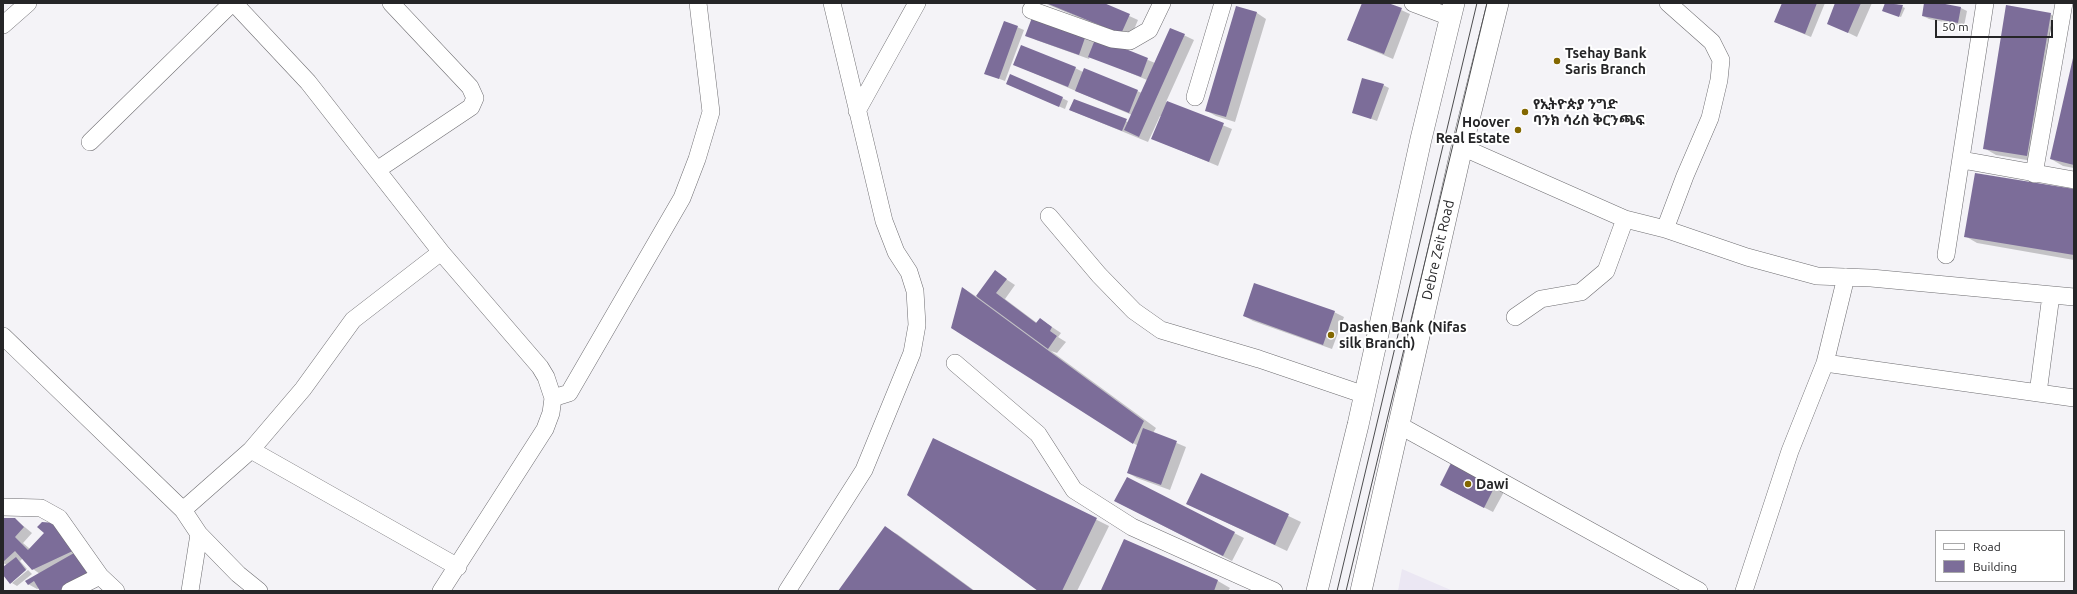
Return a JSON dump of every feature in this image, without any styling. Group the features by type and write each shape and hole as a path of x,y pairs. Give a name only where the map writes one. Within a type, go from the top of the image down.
{"main road":[{"name":"Debre Zeit Road","path":"1360,591 1397,424 1462,147 1498,3"},
{"path":"1317,591 1365,395 1452,10"}],"street":[{"path":"3,25 28,3"},
{"path":"90,142 233,3 308,82 441,252 540,367 546,377 553,398 551,413 541,436 442,591"},
{"path":"376,170 471,107 475,98 470,87 391,3"},
{"path":"787,591 864,470 912,353 917,325 915,291 909,272 896,252 884,221 832,3"},
{"path":"857,111 917,3"},
{"path":"1031,10 1112,39 1130,41 1149,30 1162,3"},
{"path":"1195,97 1223,3"},
{"path":"1413,3 1452,10"},
{"path":"1665,229 1685,176 1710,118 1720,80 1721,60 1712,42 1668,3"},
{"path":"1946,255 1962,160 1985,3"},
{"path":"2034,174 2064,3"},
{"path":"553,398 569,393 682,198 697,159 711,112 702,8"},
{"path":"1462,147 1625,219 1665,229 1747,257 1817,276 1846,277 2074,297"},
{"path":"1962,160 2074,180"},
{"path":"1048,216 1099,275 1134,311 1160,330 1259,359 1365,395"},
{"path":"1515,317 1541,299 1581,292 1606,271 1625,219"},
{"path":"183,510 251,450 303,389 353,320 441,252"},
{"path":"1744,591 1790,451 1825,364 1846,277"},
{"path":"2038,393 2052,295"},
{"path":"4,338 183,510 199,534 238,574 259,591"},
{"path":"955,363 1038,434 1074,490 1132,527 1274,591"},
{"path":"1825,364 2074,398"},
{"path":"1397,424 1699,591"},
{"path":"251,450 458,567"},
{"path":"3,507 41,508 60,518 100,576 116,591"},
{"path":"190,591 199,534"},
{"path":"70,591 100,576"}],"shaded area":[{"path":"1402,569 1453,591 1398,591"}],"building":[{"path":"1046,3 1104,3 1130,14 1121,34"},
{"path":"1362,3 1388,3 1402,8 1384,54 1347,40"},
{"path":"1782,3 1817,3 1805,34 1774,22"},
{"path":"1835,3 1861,3 1848,33 1827,24"},
{"path":"1885,3 1903,5 1899,17 1882,11"},
{"path":"1924,3 1940,3 1961,7 1958,23 1922,16"},
{"path":"2006,5 2051,13 2027,156 1983,149"},
{"path":"1236,6 1257,12 1226,117 1205,111"},
{"path":"1033,15 1086,35 1079,55 1025,36"},
{"path":"1004,21 1018,26 999,79 984,74"},
{"path":"1170,28 1185,34 1139,137 1124,130"},
{"path":"1096,37 1148,58 1141,77 1088,57"},
{"path":"1021,45 1076,67 1068,87 1013,65"},
{"path":"2073,58 2074,59 2074,165 2050,159"},
{"path":"1084,68 1138,90 1129,113 1075,91"},
{"path":"1010,74 1063,97 1059,107 1006,84"},
{"path":"1362,78 1384,84 1371,119 1352,113"},
{"path":"1074,99 1127,119 1122,131 1069,110"},
{"path":"1167,101 1224,123 1209,162 1151,139"},
{"path":"1975,173 2074,189 2074,255 1964,237"},
{"path":"995,270 1007,279 996,293 1036,323 1040,318 1052,327 1050,331 1057,336 1048,349 976,296"},
{"path":"1254,283 1335,311 1323,345 1243,316"},
{"path":"962,287 1144,421 1133,444 951,328"},
{"path":"1143,428 1177,441 1161,485 1127,473"},
{"path":"933,438 1097,518 1062,591 1038,591 907,495"},
{"name":"Dawi","path":"1452,461 1496,484 1484,508 1440,485"},
{"path":"1201,473 1289,514 1275,545 1186,504"},
{"path":"1127,477 1235,532 1223,556 1114,501"},
{"path":"3,518 15,518 24,527 15,537 28,550 44,533 37,527 42,522 55,523 77,549 32,570 15,551 3,562"},
{"path":"885,526 974,591 838,591"},
{"path":"1124,539 1218,580 1214,591 1101,590"},
{"path":"81,549 94,573 63,591 40,591 34,581 28,585 25,581"},
{"path":"16,557 26,570 10,584 3,575 3,567"}],"tram line":[{"path":"1337,591 1477,3"},
{"path":"1346,591 1487,3"}],"place":[{"name":"Tsehay Bank Saris Branch","path":"1557,61"},
{"name":"የኢትዮጵያ ንግድ ባንክ ሳሪስ ቅርንጫፍ","path":"1525,112"},
{"name":"Hoover Real Estate","path":"1518,130"},
{"name":"Dashen Bank (Nifas silk Branch)","path":"1331,335"},
{"name":"Dawi","path":"1468,484"}]}
